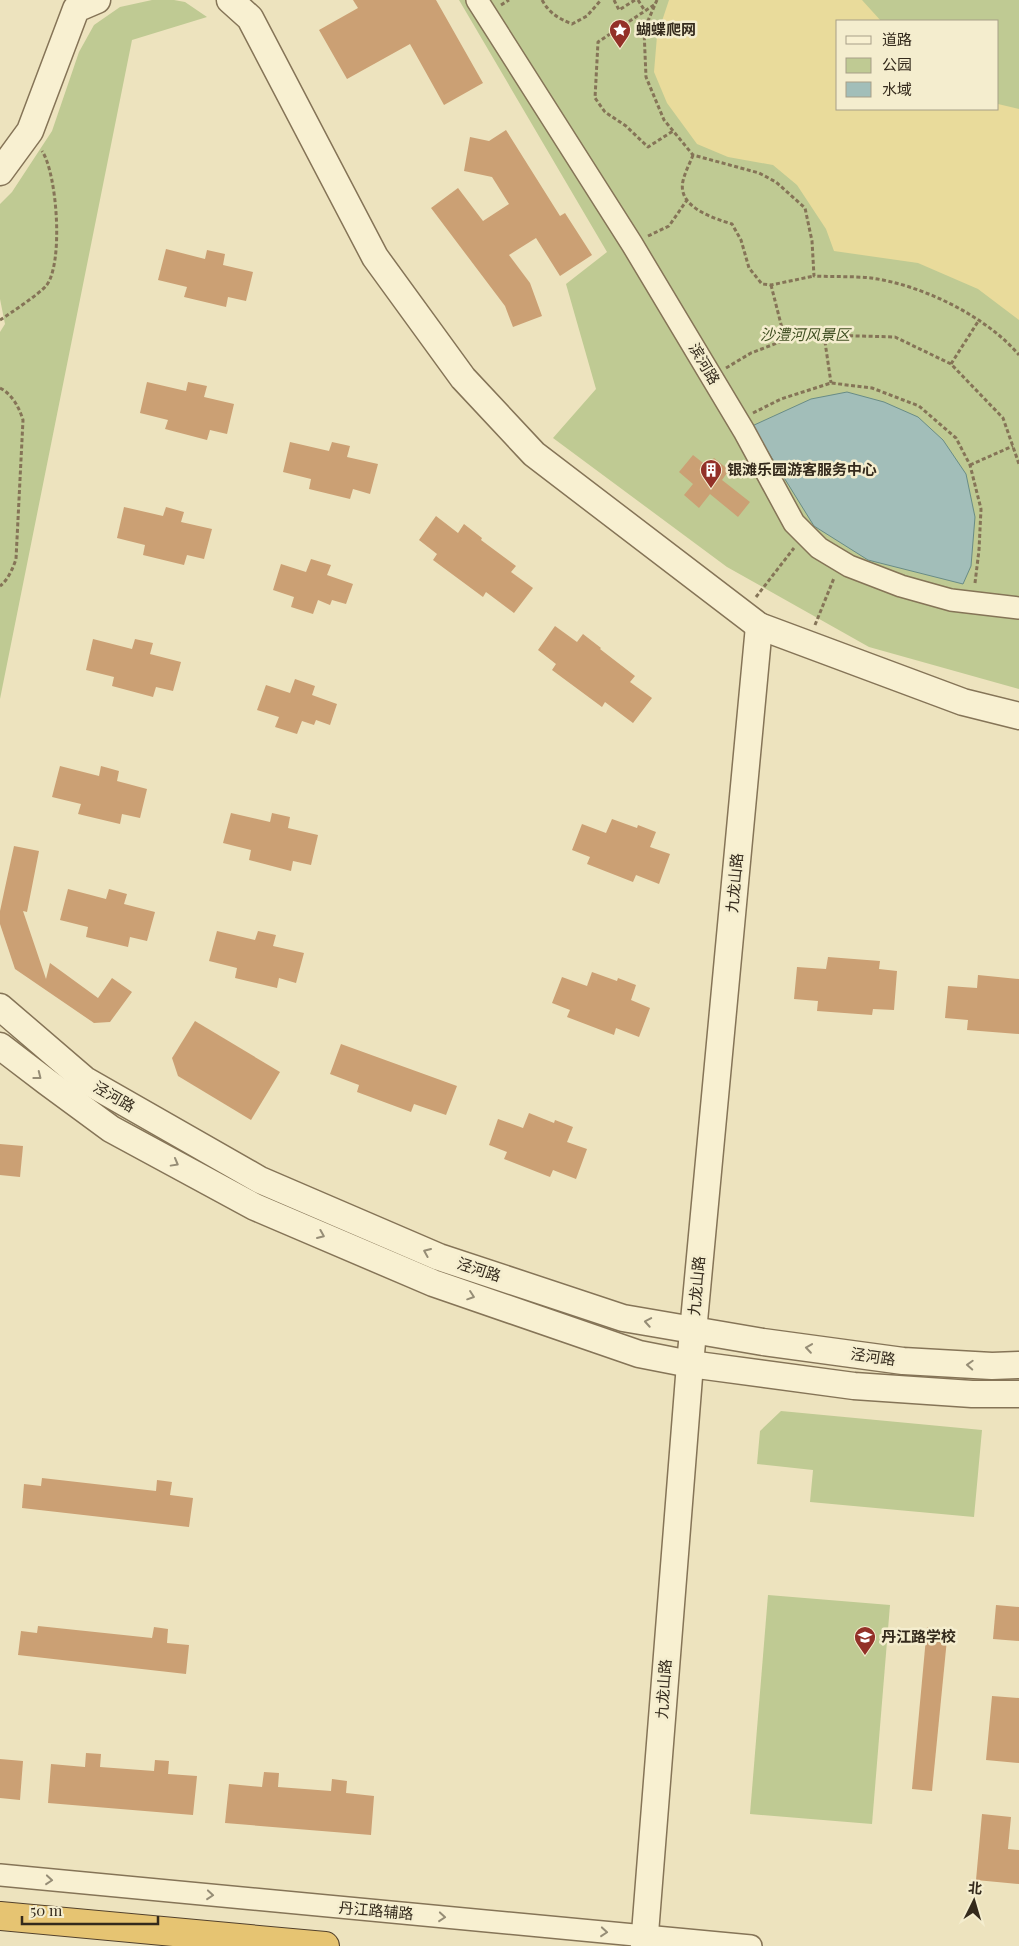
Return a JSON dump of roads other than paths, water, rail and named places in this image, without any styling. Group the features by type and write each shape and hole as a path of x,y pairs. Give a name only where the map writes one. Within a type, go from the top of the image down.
{"highway":[{"path":"0,1916 325,1946"}],"street":[{"path":"230,0 246,9 375,257 462,378 534,454 751,620 807,644 962,702 1019,716"},
{"name":"滨河路","path":"477,0 632,244 737,421 794,523 819,548 849,566 901,586 951,600 1019,608"},
{"path":"0,171 30,131 84,3"},
{"name":"九龙山路","path":"644,1941 751,620"},
{"name":"泾河路","path":"0,1007 85,1080 260,1180 439,1257 623,1318 763,1342 902,1361 992,1366 1019,1365"},
{"name":"泾河路","path":"0,1046 111,1128 255,1207 433,1283 639,1354 690,1364 854,1386 972,1394 1019,1394"},
{"name":"丹江路辅路","path":"0,1875 644,1941 751,1946"}],"water":[{"path":"847,392 884,402 918,417 943,440 966,474 975,517 971,566 963,584 868,560 814,526 752,426 811,399"}],"place":[{"name":"蝴蝶爬网","path":"620,49"},
{"name":"银滩乐园游客服务中心","path":"711,489"},
{"name":"丹江路学校","path":"865,1656"}],"park label":[{"name":"沙澧河风景区","path":"805,335"}]}
